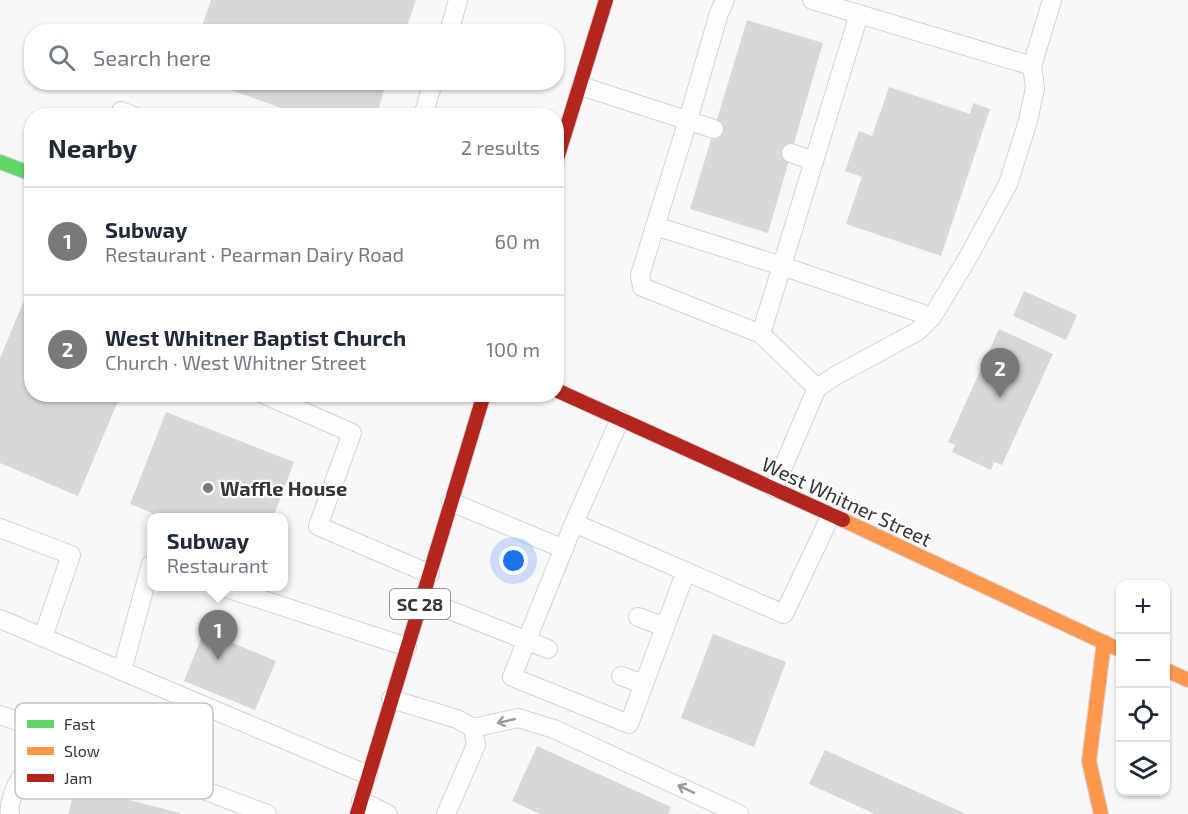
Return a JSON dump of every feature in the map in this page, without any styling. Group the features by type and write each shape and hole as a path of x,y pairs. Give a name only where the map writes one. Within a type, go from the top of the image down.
{"main road":[{"path":"564,138 606,0"},
{"path":"0,162 24,171"},
{"name":"West Whitner Street","path":"564,394 774,488 1116,648"},
{"name":"SC 28","path":"359,808 482,402"},
{"path":"1101,814 1089,761 1104,642"},
{"path":"1170,672 1188,680"}],"lane":[{"path":"451,24 458,0"},
{"path":"724,0 640,275 642,287 761,334 817,388"},
{"path":"812,0 1032,66"},
{"path":"774,488 817,388 918,331 932,317 971,251 1008,184 1028,121 1035,88 1032,66 1052,0"},
{"path":"761,334 859,14"},
{"path":"581,86 714,129"},
{"path":"425,108 431,90"},
{"path":"791,153 814,160"},
{"path":"655,226 932,317"},
{"path":"281,402 352,433 318,526 430,574"},
{"path":"620,419 564,549 557,588 527,640 512,677 629,724 686,571"},
{"path":"452,502 564,549"},
{"path":"574,523 784,614 831,515"},
{"path":"0,528 71,555 43,637"},
{"path":"122,671 147,579"},
{"path":"235,591 407,647"},
{"path":"422,599 548,649"},
{"path":"638,617 665,627"},
{"path":"0,619 198,703"},
{"path":"621,675 643,684"},
{"path":"391,699 457,719 473,728 518,718 554,729 739,814"},
{"path":"213,709 368,775"},
{"path":"0,715 15,720"},
{"path":"446,814 476,745 473,728"},
{"path":"10,814 9,808 15,791"},
{"path":"213,797 245,810 267,814"},
{"path":"359,808 388,814"}],"building":[{"path":"211,0 416,0 408,24 203,24"},
{"path":"747,20 823,43 768,233 690,209"},
{"path":"889,87 970,114 973,103 990,109 941,256 846,224 862,177 845,171 859,131 872,136"},
{"path":"231,90 384,90 379,108 281,108"},
{"path":"1024,291 1077,315 1066,340 1013,316"},
{"path":"24,301 24,402 118,402 78,496 0,463 0,358"},
{"path":"999,329 1053,354 1002,465 994,462 991,470 952,452 955,445 948,442"},
{"path":"166,412 294,462 275,513 152,513 130,504"},
{"path":"204,631 276,661 255,710 184,681"},
{"path":"713,634 786,662 754,747 681,718"},
{"path":"537,746 671,807 668,814 540,814 512,801"},
{"path":"825,750 966,814 875,814 809,784"},
{"path":"72,799 126,799 180,813 180,814 68,814"}],"traffic: fast":[{"path":"0,162 24,171"}],"traffic: slow":[{"path":"843,520 1116,648"},
{"path":"1101,814 1089,761 1104,642"},
{"path":"1170,672 1188,680"}],"traffic: jam":[{"path":"564,136 606,0"},
{"path":"564,394 843,520"},
{"path":"357,814 482,402"}],"place":[{"name":"West Whitner Baptist Church","path":"1000,398"},
{"name":"Waffle House","path":"208,488"},
{"name":"Subway","path":"218,660"}]}
